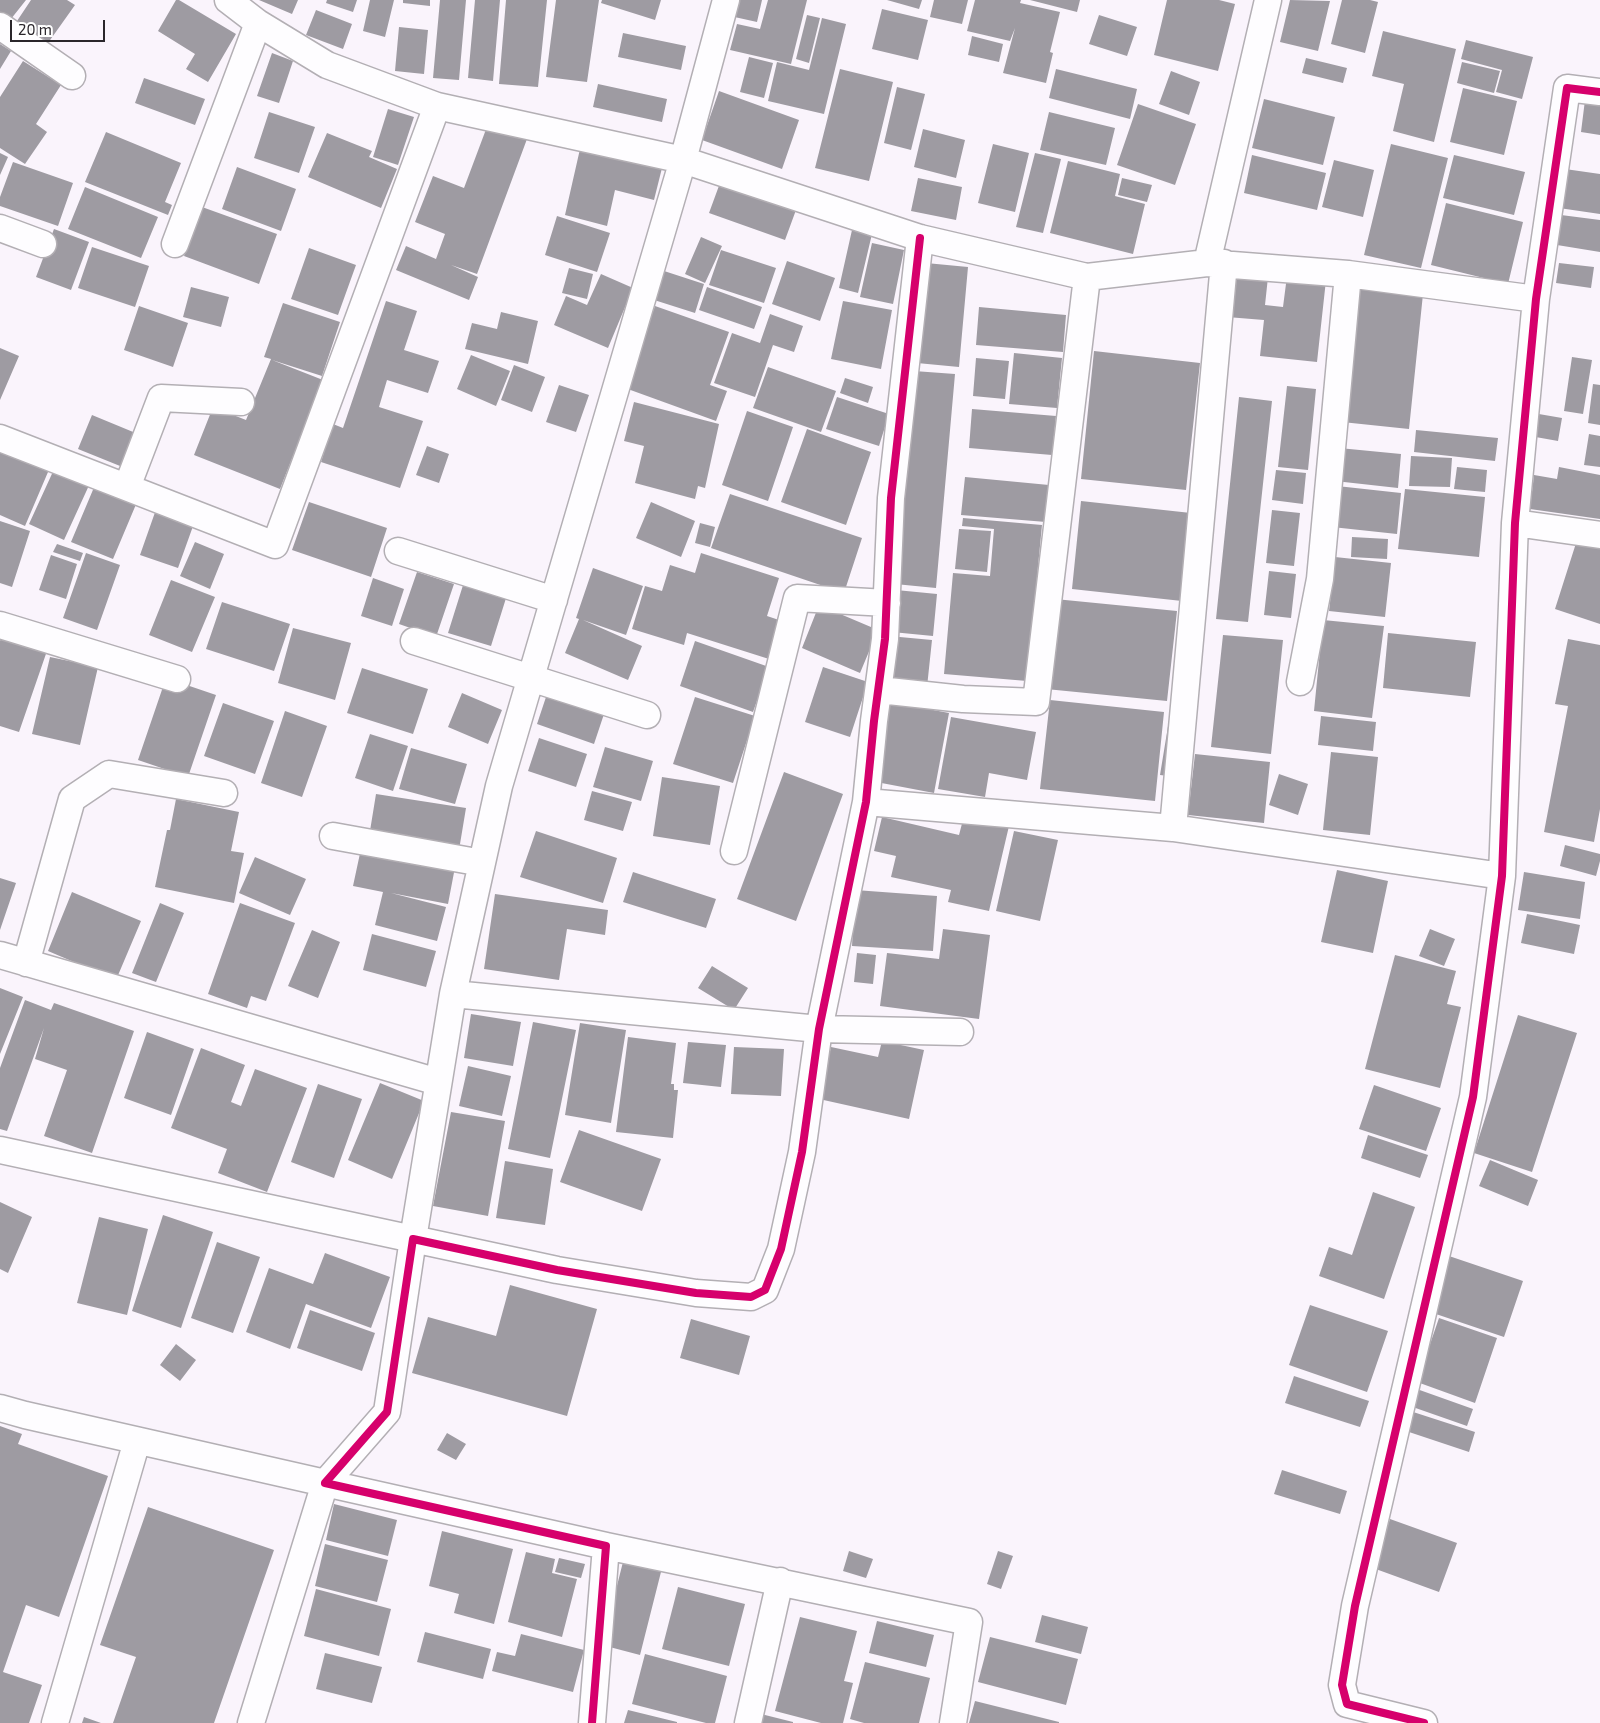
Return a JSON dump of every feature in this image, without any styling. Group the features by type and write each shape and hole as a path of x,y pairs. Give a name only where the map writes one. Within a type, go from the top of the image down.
{"street":[{"path":"228,0 258,23 327,65 437,106 683,160 920,238 1087,277 1216,263 1348,274 1536,299"},
{"path":"251,1723 325,1484 387,1412 453,994 499,786 683,160 726,0"},
{"path":"1173,828 1216,263 1268,0"},
{"path":"175,244 258,23"},
{"path":"0,26 72,76"},
{"path":"1424,1723 1346,1704 1342,1685 1355,1606 1473,1097 1502,876 1516,523 1536,299 1567,88 1600,92"},
{"path":"0,438 275,545 437,106"},
{"path":"0,228 42,244"},
{"path":"0,1150 557,1270 696,1293 751,1297 765,1290 781,1249 802,1152 819,1029 866,802 885,639 891,498 920,238"},
{"path":"1300,682 1320,579 1348,274"},
{"path":"879,690 963,699 1036,702 1087,277"},
{"path":"127,488 161,398 241,402"},
{"path":"1516,523 1600,535"},
{"path":"398,551 554,600"},
{"path":"734,851 797,598 886,603"},
{"path":"0,625 178,679"},
{"path":"414,641 647,715"},
{"path":"26,963 72,799 109,774 224,793"},
{"path":"866,802 1173,828 1502,876"},
{"path":"333,836 482,863"},
{"path":"0,955 438,1082"},
{"path":"453,994 819,1029 960,1032"},
{"path":"0,1408 325,1484 606,1546 969,1622 952,1723"},
{"path":"55,1723 137,1441"},
{"path":"592,1723 606,1546"},
{"path":"748,1723 780,1582"}],"building":[{"path":"0,0 26,0 7,24 0,19"},
{"path":"31,0 67,0 75,5 48,43 17,21"},
{"path":"176,0 236,34 208,82 186,69 195,54 158,31"},
{"path":"259,0 298,0 292,14"},
{"path":"327,0 357,0 353,12 326,3"},
{"path":"370,0 394,0 385,37 363,31"},
{"path":"403,0 430,0 430,6 403,3"},
{"path":"440,0 466,0 459,80 433,78"},
{"path":"475,0 500,0 493,81 468,78"},
{"path":"506,0 547,0 538,87 499,84"},
{"path":"556,0 599,0 587,82 546,77"},
{"path":"602,0 661,0 655,20 601,3"},
{"path":"734,0 762,0 757,22 730,16"},
{"path":"768,0 807,0 791,64 730,50 737,24 760,29"},
{"path":"887,0 922,0 919,9"},
{"path":"934,0 968,0 962,24 930,17"},
{"path":"975,0 1021,0 1020,3 1060,12 1050,52 1053,53 1046,83 1003,73 1015,28 1010,41 967,31"},
{"path":"1030,0 1080,0 1077,12"},
{"path":"1167,0 1219,0 1235,4 1218,71 1154,55"},
{"path":"1290,0 1330,1 1318,51 1280,42"},
{"path":"1342,0 1370,0 1378,2 1365,53 1331,44"},
{"path":"882,9 928,20 918,60 872,49"},
{"path":"316,10 352,24 343,49 306,35"},
{"path":"807,15 820,18 809,63 796,59"},
{"path":"1099,15 1137,27 1127,56 1089,44"},
{"path":"822,18 846,24 824,114 768,101 777,62 809,70"},
{"path":"399,27 428,30 424,74 395,71"},
{"path":"1383,31 1456,49 1434,142 1393,131 1404,84 1372,76"},
{"path":"623,33 686,46 681,70 618,57"},
{"path":"972,36 1003,44 999,62 968,55"},
{"path":"1466,40 1533,57 1522,99 1496,92 1502,70 1461,59"},
{"path":"0,44 11,51 0,69"},
{"path":"272,53 293,61 279,103 257,96"},
{"path":"749,57 773,63 764,98 740,92"},
{"path":"1306,58 1347,68 1343,83 1302,73"},
{"path":"23,61 61,85 36,124 47,132 25,164 0,148 0,97"},
{"path":"1462,62 1500,71 1494,93 1457,83"},
{"path":"840,69 893,82 869,181 815,168"},
{"path":"1056,69 1137,89 1130,119 1049,98"},
{"path":"1171,71 1200,82 1189,115 1159,104"},
{"path":"144,78 205,99 195,125 135,103"},
{"path":"598,84 667,99 662,122 593,107"},
{"path":"897,87 925,94 911,150 884,143"},
{"path":"1463,88 1517,101 1504,155 1450,142"},
{"path":"719,91 799,120 782,169 702,140"},
{"path":"1264,99 1335,117 1323,165 1252,148"},
{"path":"1585,100 1600,102 1600,135 1581,132"},
{"path":"1138,104 1196,124 1175,185 1117,165"},
{"path":"388,109 414,117 398,165 373,157"},
{"path":"269,112 315,127 299,173 254,158"},
{"path":"1049,112 1115,128 1106,165 1040,150"},
{"path":"488,124 527,139 477,274 451,265 478,277 469,300 396,270 406,246 436,259 445,234 415,222 433,176 464,188"},
{"path":"923,129 965,140 956,178 914,167"},
{"path":"106,132 181,163 165,202 172,205 168,215 85,182"},
{"path":"327,133 372,151 369,157 397,169 381,208 308,177"},
{"path":"993,144 1029,153 1015,212 978,203"},
{"path":"1391,144 1448,158 1421,268 1364,255"},
{"path":"580,149 662,168 654,200 615,190 607,226 565,215"},
{"path":"0,153 8,157 0,175"},
{"path":"1035,153 1061,159 1043,233 1016,227"},
{"path":"1252,155 1326,173 1317,210 1244,193"},
{"path":"1454,155 1525,172 1514,215 1443,198"},
{"path":"1334,160 1374,170 1363,217 1322,207"},
{"path":"1068,161 1120,174 1115,196 1145,204 1133,254 1050,233"},
{"path":"13,162 73,183 58,226 0,206 0,197"},
{"path":"237,167 296,189 281,231 222,209"},
{"path":"1565,169 1600,174 1600,214 1559,208"},
{"path":"918,178 962,187 956,220 911,211"},
{"path":"1122,178 1152,185 1147,202 1118,195"},
{"path":"720,183 796,210 785,240 709,213"},
{"path":"85,187 158,217 141,258 68,229"},
{"path":"1446,203 1523,222 1508,284 1431,265"},
{"path":"202,207 277,234 259,284 184,256"},
{"path":"1561,215 1600,220 1600,252 1557,245"},
{"path":"557,216 610,233 597,272 545,255"},
{"path":"54,229 89,242 71,290 36,277"},
{"path":"852,230 872,234 858,293 839,288"},
{"path":"701,237 722,246 705,283 685,274"},
{"path":"872,243 904,250 893,304 860,297"},
{"path":"92,247 149,266 135,307 78,288"},
{"path":"309,248 356,265 338,315 291,299"},
{"path":"721,250 776,268 764,303 709,285"},
{"path":"787,261 835,278 820,321 772,304"},
{"path":"926,263 968,267 959,367 917,363"},
{"path":"1559,263 1594,267 1591,288 1556,283"},
{"path":"569,268 593,274 587,299 562,293"},
{"path":"661,270 704,284 695,313 651,299"},
{"path":"1232,273 1268,277 1265,305 1283,307 1287,276 1326,280 1317,362 1260,356 1264,320 1227,317"},
{"path":"601,274 633,288 608,348 554,325 566,296 587,305"},
{"path":"191,287 229,297 221,327 183,317"},
{"path":"707,287 762,307 754,329 699,310"},
{"path":"1353,287 1423,294 1409,429 1342,422"},
{"path":"386,301 417,311 404,350 439,361 428,393 387,380 379,407 423,421 400,488 321,462 333,424 343,428"},
{"path":"843,301 892,310 881,369 831,359"},
{"path":"283,303 340,322 322,376 272,360 323,380 280,489 194,455 213,407 246,420 271,359 264,357"},
{"path":"139,306 188,323 173,367 124,350"},
{"path":"655,306 729,332 710,385 727,391 716,421 625,388"},
{"path":"979,307 1066,315 1063,352 976,345"},
{"path":"501,312 538,321 528,364 465,349 472,323 497,329"},
{"path":"770,314 803,326 794,352 773,345 755,397 714,383 732,333 760,343"},
{"path":"0,348 19,356 0,400"},
{"path":"1094,351 1200,363 1186,490 1081,479"},
{"path":"1014,353 1062,358 1057,408 1009,404"},
{"path":"471,355 510,371 496,406 457,389"},
{"path":"1572,357 1592,360 1583,414 1564,411"},
{"path":"976,358 1009,361 1005,399 973,396"},
{"path":"514,365 545,377 532,412 501,400"},
{"path":"768,367 836,391 821,432 753,408"},
{"path":"914,371 955,374 936,588 895,584"},
{"path":"845,378 873,387 868,403 840,393"},
{"path":"1593,384 1600,385 1600,425 1588,423"},
{"path":"559,385 589,395 576,432 546,422"},
{"path":"1287,386 1316,389 1308,470 1278,467"},
{"path":"837,397 889,414 879,446 826,429"},
{"path":"1239,397 1272,401 1248,622 1216,619"},
{"path":"634,402 719,424 705,488 698,486 695,499 635,483 644,446 624,441"},
{"path":"972,409 1056,416 1052,455 969,448"},
{"path":"747,411 793,427 768,501 722,485"},
{"path":"1533,413 1562,418 1558,441 1530,436"},
{"path":"92,415 138,434 125,468 78,449"},
{"path":"807,429 871,452 846,525 781,502"},
{"path":"1416,430 1498,438 1495,461 1414,452"},
{"path":"1589,434 1600,436 1600,467 1584,465"},
{"path":"0,444 51,465 25,526 0,515"},
{"path":"427,446 449,454 439,483 416,475"},
{"path":"1339,448 1401,454 1398,488 1335,481"},
{"path":"1411,456 1452,458 1450,487 1409,486"},
{"path":"56,465 91,481 64,540 29,524"},
{"path":"1457,467 1487,470 1485,492 1454,489"},
{"path":"1559,467 1600,475 1600,519 1530,509 1534,475 1557,479"},
{"path":"1276,470 1306,473 1303,504 1272,500"},
{"path":"965,477 1049,485 1046,522 961,515"},
{"path":"95,485 137,502 113,559 71,542"},
{"path":"1337,486 1401,493 1397,534 1332,527"},
{"path":"1405,489 1485,497 1479,557 1398,549"},
{"path":"730,494 862,538 844,593 711,548"},
{"path":"159,501 197,515 178,568 140,555"},
{"path":"1081,501 1191,513 1182,601 1072,589"},
{"path":"309,502 387,528 371,577 292,550"},
{"path":"651,502 695,521 681,557 636,538"},
{"path":"1272,510 1300,513 1294,566 1266,563"},
{"path":"963,518 1042,525 1027,681 944,674 953,573 990,576 994,529 962,526"},
{"path":"0,521 30,531 12,587 0,583"},
{"path":"700,523 715,527 710,547 695,543"},
{"path":"959,529 991,531 987,572 955,569"},
{"path":"1352,537 1388,539 1387,559 1351,557"},
{"path":"1577,540 1600,548 1600,624 1555,609"},
{"path":"195,542 224,554 210,589 180,576"},
{"path":"57,544 83,553 80,561 53,552"},
{"path":"86,553 120,565 97,630 63,618"},
{"path":"701,553 779,578 767,616 782,621 769,659 687,633 684,645 632,629 645,586 662,591 670,565 695,573"},
{"path":"51,555 77,564 66,599 39,590"},
{"path":"1335,557 1391,563 1385,617 1329,611"},
{"path":"593,568 643,586 626,635 583,620 642,646 628,680 565,653 579,619 576,618"},
{"path":"1269,571 1296,574 1291,618 1264,615"},
{"path":"417,572 454,584 436,637 399,624"},
{"path":"373,578 404,589 392,626 361,616"},
{"path":"171,580 215,597 192,652 149,635"},
{"path":"464,582 507,595 491,646 448,633"},
{"path":"896,590 937,594 933,636 892,632"},
{"path":"1055,599 1177,611 1167,701 1046,689"},
{"path":"222,602 290,624 274,671 206,649"},
{"path":"819,605 878,630 860,673 802,648"},
{"path":"1323,620 1384,626 1372,718 1314,711"},
{"path":"293,628 351,643 335,700 278,683"},
{"path":"3,633 48,648 19,732 0,726 0,641"},
{"path":"1388,633 1476,642 1470,697 1383,688"},
{"path":"1223,635 1283,640 1271,754 1211,747"},
{"path":"889,636 932,640 927,687 884,683"},
{"path":"1568,639 1600,645 1600,809 1594,842 1544,832 1568,706 1555,704"},
{"path":"695,641 769,667 753,712 680,686"},
{"path":"50,657 98,667 80,745 32,734"},
{"path":"823,667 868,682 850,737 805,722"},
{"path":"362,668 428,689 413,734 347,713"},
{"path":"166,678 216,695 188,777 138,760"},
{"path":"548,691 605,711 594,744 537,724"},
{"path":"462,693 502,710 488,744 448,727"},
{"path":"695,697 755,716 733,783 673,764"},
{"path":"1050,700 1164,712 1155,801 1040,789"},
{"path":"886,701 949,713 934,793 871,781"},
{"path":"223,703 274,721 255,774 204,756"},
{"path":"285,711 327,726 302,797 261,783"},
{"path":"1170,714 1179,716 1169,776 1160,775"},
{"path":"1321,716 1376,722 1373,751 1318,745"},
{"path":"951,717 1036,732 1027,780 989,773 985,797 938,789"},
{"path":"370,734 408,746 393,791 355,778"},
{"path":"539,738 587,754 576,787 528,771"},
{"path":"605,747 653,761 641,801 593,787"},
{"path":"411,748 467,764 455,804 399,789"},
{"path":"1331,752 1378,757 1370,835 1323,830"},
{"path":"1195,754 1270,762 1264,823 1188,815"},
{"path":"784,772 843,794 796,921 737,899"},
{"path":"1279,774 1308,784 1298,815 1269,805"},
{"path":"662,777 720,786 710,845 653,836"},
{"path":"592,791 632,802 623,831 584,820"},
{"path":"376,794 466,808 459,850 369,837"},
{"path":"176,799 239,812 231,851 244,853 234,903 155,887 167,830 170,830"},
{"path":"964,816 1009,826 989,911 948,902 951,890 891,877 896,856 874,851 882,817 959,835"},
{"path":"536,831 617,858 603,903 520,877"},
{"path":"1014,831 1058,840 1040,921 996,911"},
{"path":"362,844 456,862 448,904 391,893 446,907 437,941 375,925 383,892 353,886"},
{"path":"1565,845 1600,854 1596,876 1560,866"},
{"path":"255,857 306,879 290,915 239,893"},
{"path":"1337,870 1388,881 1373,953 1321,942"},
{"path":"633,872 716,899 706,928 623,902"},
{"path":"1524,872 1585,882 1580,919 1518,910"},
{"path":"0,878 16,883 0,930"},
{"path":"855,890 937,896 933,951 852,946"},
{"path":"72,892 141,921 116,980 48,951"},
{"path":"495,894 608,910 605,935 567,929 559,980 484,969"},
{"path":"160,903 184,913 156,982 132,973"},
{"path":"240,903 295,923 266,1001 251,996 247,1008 208,994"},
{"path":"1527,914 1580,925 1574,954 1521,943"},
{"path":"943,929 990,935 979,1019 880,1006 887,953 939,959"},
{"path":"1430,929 1455,939 1444,966 1419,956"},
{"path":"312,930 340,942 318,998 288,986"},
{"path":"372,934 436,951 426,987 363,970"},
{"path":"857,953 876,955 873,984 854,982"},
{"path":"1395,955 1456,971 1447,1004 1461,1007 1440,1088 1365,1069"},
{"path":"712,966 748,988 734,1010 698,988"},
{"path":"0,988 23,997 0,1054"},
{"path":"25,1000 51,1010 54,1003 134,1031 92,1153 44,1136 67,1070 35,1059 44,1028 7,1131 0,1129 0,1068"},
{"path":"471,1014 521,1022 513,1066 464,1058"},
{"path":"1518,1015 1577,1033 1532,1172 1474,1153"},
{"path":"533,1022 576,1030 550,1158 508,1149"},
{"path":"580,1023 626,1030 611,1123 565,1115"},
{"path":"147,1032 194,1049 171,1115 124,1098"},
{"path":"628,1037 676,1043 671,1084 674,1084 674,1090 678,1090 673,1138 616,1132"},
{"path":"882,1041 924,1050 909,1119 819,1099 831,1047 878,1057"},
{"path":"688,1042 726,1045 721,1087 683,1083"},
{"path":"734,1047 784,1049 781,1096 731,1094"},
{"path":"201,1048 245,1065 231,1102 241,1106 255,1069 307,1088 267,1192 218,1173 227,1149 171,1128"},
{"path":"468,1066 511,1076 502,1116 459,1106"},
{"path":"380,1083 424,1101 392,1179 348,1160"},
{"path":"318,1084 362,1099 334,1178 291,1162"},
{"path":"1374,1085 1441,1108 1426,1151 1359,1129"},
{"path":"451,1112 505,1121 488,1216 433,1206"},
{"path":"579,1130 661,1159 642,1211 560,1182"},
{"path":"1368,1135 1428,1155 1420,1178 1361,1158"},
{"path":"1490,1160 1538,1180 1528,1206 1479,1186"},
{"path":"505,1161 553,1169 545,1225 496,1218"},
{"path":"1373,1192 1415,1207 1384,1299 1319,1276 1329,1247 1352,1255"},
{"path":"0,1202 32,1217 8,1273 0,1269"},
{"path":"163,1215 213,1232 181,1328 132,1311"},
{"path":"99,1217 148,1229 127,1315 77,1303"},
{"path":"217,1242 260,1257 233,1333 191,1318"},
{"path":"325,1253 390,1277 371,1328 306,1304 290,1349 246,1332 269,1268 313,1284"},
{"path":"1449,1256 1523,1281 1504,1337 1430,1312"},
{"path":"510,1285 597,1309 567,1416 412,1373 428,1317 496,1336"},
{"path":"1310,1305 1388,1331 1367,1392 1289,1365"},
{"path":"310,1310 375,1333 362,1371 297,1348"},
{"path":"1439,1318 1497,1338 1475,1403 1417,1382"},
{"path":"691,1319 750,1336 739,1375 680,1358"},
{"path":"176,1344 196,1360 180,1381 160,1365"},
{"path":"1294,1376 1369,1401 1360,1427 1285,1403"},
{"path":"1414,1388 1473,1409 1467,1426 1407,1405"},
{"path":"1407,1410 1475,1432 1469,1452 1400,1429"},
{"path":"0,1426 22,1434 18,1444 108,1476 59,1617 26,1605 3,1672 42,1685 29,1723 0,1723"},
{"path":"447,1433 466,1444 456,1460 437,1450"},
{"path":"1282,1470 1347,1491 1340,1514 1274,1494"},
{"path":"334,1504 397,1520 388,1556 326,1540"},
{"path":"148,1507 274,1550 214,1723 113,1723 136,1657 100,1645"},
{"path":"1390,1519 1457,1543 1439,1592 1373,1568"},
{"path":"442,1531 513,1549 494,1624 454,1613 459,1594 429,1586"},
{"path":"325,1544 388,1560 377,1602 315,1586"},
{"path":"849,1551 873,1559 866,1578 843,1571"},
{"path":"998,1551 1013,1556 1001,1589 987,1584"},
{"path":"526,1552 555,1559 552,1573 577,1579 562,1637 508,1622"},
{"path":"559,1558 585,1564 581,1578 555,1572"},
{"path":"624,1558 662,1568 640,1655 602,1645"},
{"path":"678,1587 745,1604 729,1666 662,1649"},
{"path":"316,1589 391,1609 379,1656 304,1636"},
{"path":"1042,1615 1088,1627 1081,1654 1035,1642"},
{"path":"800,1617 857,1631 844,1681 853,1683 843,1723 821,1723 775,1711"},
{"path":"877,1621 934,1635 926,1667 869,1653"},
{"path":"425,1632 491,1649 483,1679 417,1662"},
{"path":"521,1634 584,1650 573,1692 492,1671 497,1652 515,1656"},
{"path":"990,1637 1078,1659 1066,1705 978,1682"},
{"path":"325,1653 382,1667 372,1703 316,1689"},
{"path":"645,1654 727,1676 715,1723 706,1723 632,1704"},
{"path":"865,1662 930,1678 919,1723 864,1723 850,1719"},
{"path":"975,1701 1059,1722 1059,1723 969,1723"},
{"path":"628,1710 677,1722 677,1723 624,1723"},
{"path":"761,1714 793,1722 793,1723 759,1723"},
{"path":"84,1717 101,1723 82,1723"}],"cycle path":[{"path":"1424,1723 1347,1704 1342,1685 1355,1606 1473,1097 1502,876 1515,523 1536,299 1567,88 1600,92"},
{"path":"592,1723 606,1546 325,1483 387,1412 413,1239 557,1270 696,1293 751,1297 765,1290 781,1249 802,1152 819,1029 866,802 885,639 891,498 920,238"}]}
